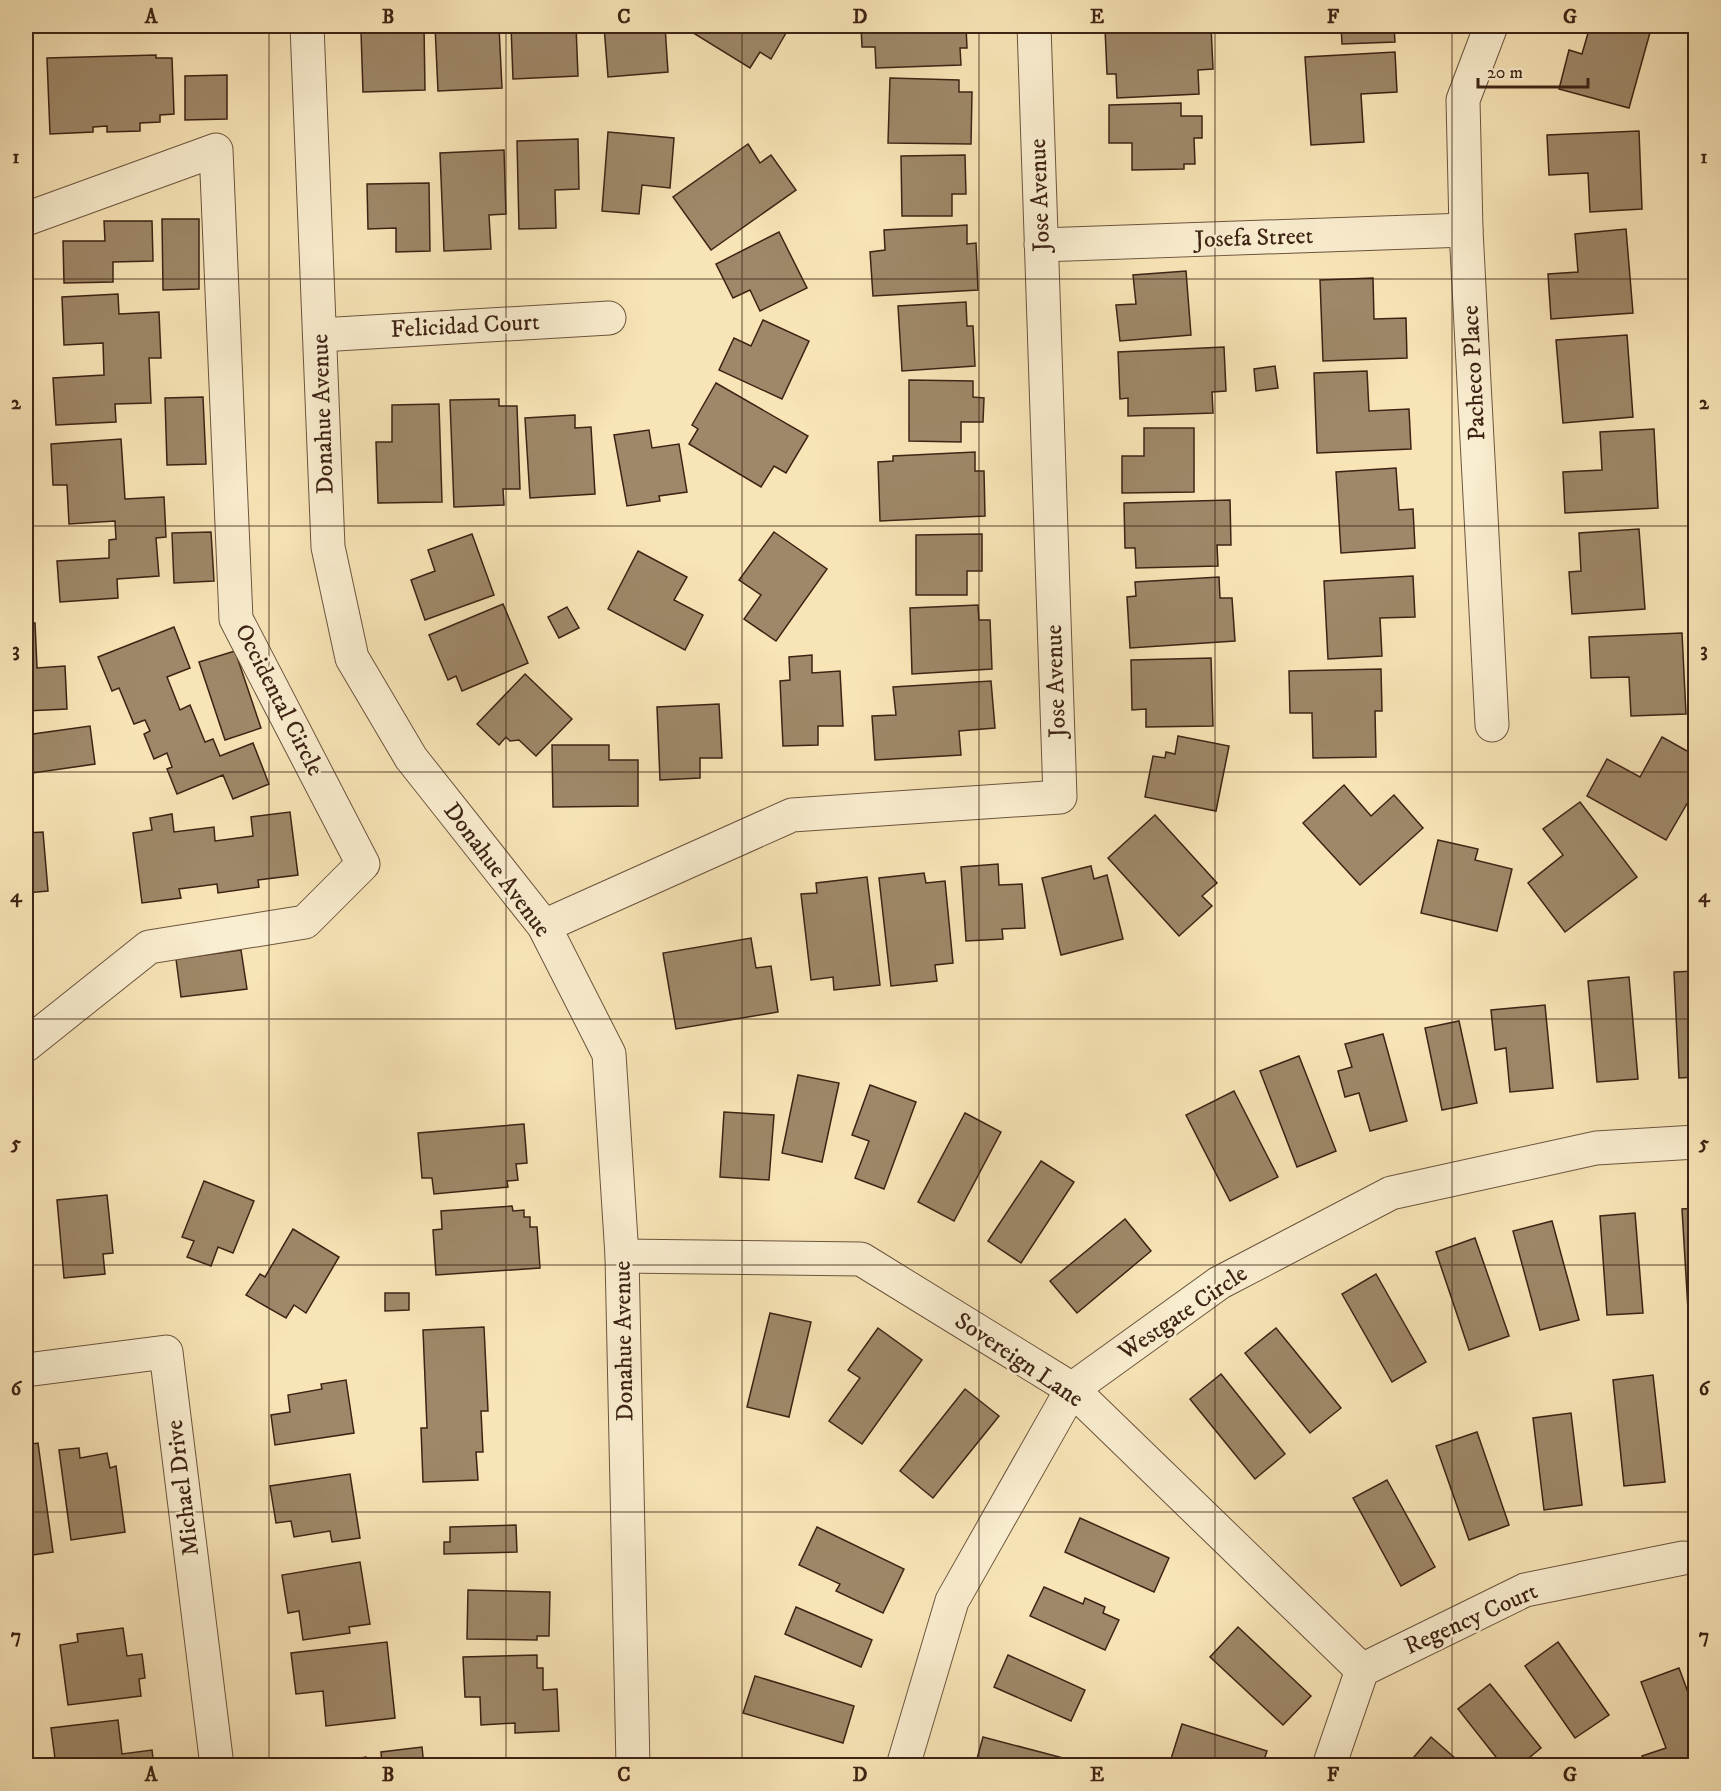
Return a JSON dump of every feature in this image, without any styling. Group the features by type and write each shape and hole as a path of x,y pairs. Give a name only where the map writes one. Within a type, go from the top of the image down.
{"street":[{"name":"Donahue Avenue","path":"307,26 328,547 352,658 411,758 544,926 609,1054 622,1256 633,1766"},
{"name":"Jose Avenue","path":"544,926 792,815 1060,797 1034,26"},
{"name":"Pacheco Place","path":"1491,26 1463,100 1466,230 1492,725"},
{"name":"Occidental Circle","path":"26,219 216,150 236,619 363,864 305,922 149,947 26,1045"},
{"name":"Josefa Street","path":"1041,245 1466,230"},
{"name":"Felicidad Court","path":"320,335 609,318"},
{"name":"Westgate Circle","path":"903,1766 951,1601 1072,1389 1219,1284 1391,1193 1596,1148 1695,1142"},
{"name":"Sovereign Lane","path":"622,1256 861,1259 1072,1389 1362,1670"},
{"name":"Michael Drive","path":"26,1370 166,1352 217,1766"},
{"name":"Regency Court","path":"1362,1670 1525,1590 1683,1558"},
{"path":"1329,1766 1362,1670"}],"building":[{"path":"376,26 424,26 425,90 363,92 361,32 376,32"},
{"path":"435,26 499,27 502,88 438,91"},
{"path":"511,26 576,26 578,76 513,79"},
{"path":"604,26 665,26 668,72 608,77"},
{"path":"682,26 790,26 771,59 760,52 750,68"},
{"path":"861,26 966,26 967,48 960,48 961,65 876,68 875,47 862,47"},
{"path":"1211,26 1213,69 1198,70 1199,94 1117,98 1116,74 1107,74 1105,29"},
{"path":"1341,26 1394,26 1395,42 1342,44"},
{"path":"1590,26 1637,26 1651,29 1629,108 1559,89 1569,50 1582,54"},
{"path":"1395,52 1397,92 1361,94 1364,142 1311,145 1305,57"},
{"path":"156,55 156,58 172,58 174,114 160,115 160,122 140,123 140,131 107,132 107,126 93,127 93,132 50,134 47,58"},
{"path":"227,75 227,119 185,120 185,76"},
{"path":"890,78 959,80 959,92 972,92 971,144 888,143"},
{"path":"1181,103 1181,116 1202,116 1202,138 1194,138 1195,164 1184,164 1184,169 1132,170 1132,143 1109,143 1109,105"},
{"path":"1639,131 1642,209 1590,212 1588,173 1549,175 1547,135"},
{"path":"608,132 674,138 670,188 642,185 639,214 602,211"},
{"path":"578,139 579,189 555,190 556,228 519,229 517,141"},
{"path":"748,144 760,163 771,155 796,190 711,250 673,197"},
{"path":"504,150 506,214 489,215 491,249 444,251 440,153"},
{"path":"965,155 966,194 952,194 952,216 902,216 901,156"},
{"path":"429,183 430,251 396,252 396,228 368,229 367,184"},
{"path":"162,219 199,219 199,289 163,290"},
{"path":"104,221 152,221 153,261 113,262 113,282 64,283 63,241 105,241"},
{"path":"967,225 967,244 976,243 978,290 873,296 870,252 885,250 884,230"},
{"path":"1626,229 1633,313 1551,319 1548,274 1578,272 1575,234"},
{"path":"779,232 807,288 760,311 750,290 733,298 716,264"},
{"path":"1186,271 1191,335 1120,341 1116,305 1136,304 1133,275"},
{"path":"1373,278 1374,319 1406,318 1407,358 1323,361 1320,280"},
{"path":"118,294 119,314 159,312 161,358 149,358 151,403 115,404 116,422 56,425 53,378 104,375 103,343 64,345 62,297"},
{"path":"966,302 967,326 973,326 975,366 902,371 898,306"},
{"path":"763,320 809,341 782,399 719,370 734,338 751,346"},
{"path":"1627,335 1633,417 1563,423 1556,340"},
{"path":"1224,347 1226,391 1212,392 1213,413 1128,416 1128,398 1120,399 1118,352"},
{"path":"1275,366 1278,388 1256,391 1254,369"},
{"path":"1367,371 1369,411 1409,409 1411,449 1317,453 1314,373"},
{"path":"909,380 973,381 973,397 984,398 983,422 961,422 961,442 909,441"},
{"path":"716,383 808,436 786,473 774,466 761,487 689,444 698,429 692,425"},
{"path":"203,397 206,464 167,465 165,398"},
{"path":"499,399 499,406 517,406 520,489 503,489 504,505 454,507 450,400"},
{"path":"439,404 442,502 378,503 376,442 392,442 392,405"},
{"path":"575,415 575,428 591,427 595,494 530,498 525,418"},
{"path":"1144,428 1194,428 1194,492 1122,493 1122,456 1144,456"},
{"path":"1654,429 1658,508 1565,513 1563,472 1602,470 1600,432"},
{"path":"649,430 652,448 679,444 687,492 659,496 660,501 627,506 614,435"},
{"path":"121,439 125,499 164,497 166,537 156,538 159,576 117,579 118,598 60,602 57,561 109,558 109,540 116,539 115,521 69,524 67,485 53,485 51,444"},
{"path":"975,452 975,471 984,471 985,516 880,521 878,462 893,461 893,456"},
{"path":"1396,468 1399,510 1413,509 1415,548 1341,553 1336,472"},
{"path":"1230,500 1231,545 1217,545 1218,566 1136,568 1135,548 1125,548 1124,503"},
{"path":"1639,529 1645,609 1572,614 1569,572 1581,571 1579,533"},
{"path":"211,532 214,581 174,583 172,533"},
{"path":"774,532 827,569 776,641 744,619 761,595 739,580"},
{"path":"472,534 494,595 425,620 411,580 435,571 428,550"},
{"path":"982,534 982,571 967,571 967,595 916,595 916,535"},
{"path":"638,551 687,577 674,600 703,615 685,650 608,609"},
{"path":"1413,576 1415,617 1380,618 1382,656 1328,659 1324,581"},
{"path":"1219,577 1220,598 1232,598 1235,641 1130,648 1127,597 1136,596 1135,582"},
{"path":"503,604 528,663 462,691 456,676 448,680 429,635"},
{"path":"978,605 979,620 990,620 992,669 912,674 910,608"},
{"path":"567,607 579,628 559,638 548,617"},
{"path":"26,623 35,623 37,668 65,666 67,709 26,711"},
{"path":"174,627 190,668 167,677 180,710 190,705 205,742 213,739 220,756 253,743 269,784 233,799 223,775 177,794 167,769 172,767 167,753 154,759 144,734 150,731 145,720 134,724 119,688 112,691 98,657"},
{"path":"1682,633 1686,714 1631,716 1629,677 1591,678 1589,637"},
{"path":"235,651 261,728 225,740 199,662"},
{"path":"812,655 812,673 840,671 843,726 818,726 818,745 783,746 780,681 790,680 789,657"},
{"path":"1211,658 1213,726 1146,727 1146,709 1132,710 1131,660"},
{"path":"1381,669 1382,711 1375,711 1376,757 1313,758 1312,713 1290,713 1289,671"},
{"path":"525,674 572,719 536,756 519,740 510,741 506,737 499,745 477,724"},
{"path":"991,681 995,728 959,731 961,755 875,760 872,716 896,715 893,687"},
{"path":"719,704 722,758 700,758 700,778 660,780 657,707"},
{"path":"90,726 95,764 26,774 26,735"},
{"path":"1178,736 1229,746 1216,811 1145,797 1153,756 1165,758 1166,752 1175,754"},
{"path":"1662,737 1696,756 1696,788 1666,840 1587,796 1607,759 1640,777"},
{"path":"552,745 609,745 609,760 638,760 638,806 553,807"},
{"path":"1344,785 1371,816 1394,795 1423,828 1360,885 1303,823"},
{"path":"1580,802 1637,877 1565,932 1528,883 1563,855 1543,829"},
{"path":"290,812 298,875 258,880 259,887 218,893 217,884 179,889 181,898 142,903 133,833 152,830 150,818 172,814 174,832 214,827 215,841 253,836 251,817"},
{"path":"1155,815 1217,883 1202,896 1212,906 1179,936 1108,858"},
{"path":"43,832 48,891 26,893 26,833"},
{"path":"1438,840 1478,849 1475,860 1512,869 1497,931 1421,913"},
{"path":"998,864 999,885 1022,884 1025,928 1002,929 1003,939 966,941 961,867"},
{"path":"1091,866 1094,879 1107,875 1123,939 1061,955 1042,878"},
{"path":"924,873 926,883 945,881 953,963 935,965 937,981 891,986 879,878"},
{"path":"867,877 880,985 834,990 833,977 811,980 801,894 817,893 816,883"},
{"path":"751,938 756,968 771,966 778,1012 676,1029 663,953"},
{"path":"241,950 247,989 181,997 176,959"},
{"path":"1696,971 1696,1077 1679,1078 1674,972"},
{"path":"1629,977 1638,1079 1597,1082 1588,981"},
{"path":"1545,1005 1553,1088 1510,1092 1506,1048 1495,1050 1491,1010"},
{"path":"1459,1021 1477,1103 1442,1110 1425,1028"},
{"path":"1383,1034 1407,1121 1370,1131 1359,1093 1345,1097 1338,1071 1352,1067 1345,1044"},
{"path":"1299,1056 1336,1151 1297,1167 1260,1071"},
{"path":"798,1075 839,1083 822,1162 782,1153"},
{"path":"870,1085 916,1102 884,1189 855,1178 869,1141 852,1135"},
{"path":"1234,1091 1278,1177 1230,1201 1186,1115"},
{"path":"724,1112 774,1115 769,1180 720,1177"},
{"path":"965,1113 1001,1132 954,1221 918,1202"},
{"path":"524,1124 527,1163 516,1164 518,1180 507,1181 508,1187 434,1194 432,1178 422,1178 418,1133"},
{"path":"1041,1161 1074,1182 1021,1263 988,1241"},
{"path":"204,1181 254,1201 233,1253 218,1247 211,1266 187,1257 194,1241 182,1237"},
{"path":"107,1195 113,1253 103,1254 105,1274 64,1278 57,1200"},
{"path":"512,1206 513,1211 524,1210 524,1217 530,1217 530,1227 537,1227 540,1268 436,1275 433,1230 442,1229 441,1211"},
{"path":"1696,1208 1696,1310 1688,1310 1682,1209"},
{"path":"1635,1213 1643,1313 1607,1315 1600,1216"},
{"path":"1125,1219 1151,1251 1077,1313 1050,1281"},
{"path":"1552,1221 1579,1320 1540,1330 1513,1231"},
{"path":"293,1229 339,1257 306,1313 294,1305 286,1318 246,1295 260,1274 265,1277"},
{"path":"1475,1238 1509,1336 1469,1350 1436,1252"},
{"path":"26,1253 29,1283 26,1284"},
{"path":"1376,1274 1426,1362 1392,1382 1342,1294"},
{"path":"385,1293 409,1293 409,1310 385,1311"},
{"path":"770,1313 811,1322 789,1417 747,1407"},
{"path":"484,1327 488,1411 481,1411 483,1452 476,1452 478,1480 423,1482 421,1428 427,1428 423,1330"},
{"path":"878,1328 922,1360 862,1444 829,1421 860,1378 848,1370"},
{"path":"1276,1328 1341,1408 1310,1433 1245,1353"},
{"path":"1221,1374 1285,1454 1255,1479 1190,1399"},
{"path":"1653,1375 1665,1482 1624,1486 1613,1380"},
{"path":"346,1380 354,1433 275,1445 271,1415 290,1412 288,1395 322,1389 321,1384"},
{"path":"965,1389 999,1416 933,1498 900,1471"},
{"path":"1571,1413 1582,1505 1544,1510 1533,1418"},
{"path":"1477,1432 1509,1525 1469,1540 1436,1446"},
{"path":"38,1443 53,1552 26,1556 26,1445"},
{"path":"79,1448 80,1458 107,1453 110,1468 116,1466 125,1532 71,1540 59,1450"},
{"path":"350,1474 360,1538 332,1542 330,1531 294,1537 291,1521 276,1523 270,1486"},
{"path":"1387,1480 1435,1567 1401,1586 1353,1498"},
{"path":"1080,1518 1169,1558 1154,1592 1065,1552"},
{"path":"516,1525 517,1552 444,1554 444,1542 450,1542 450,1527"},
{"path":"817,1527 904,1569 883,1613 836,1591 840,1584 799,1565"},
{"path":"360,1562 370,1624 349,1627 350,1633 303,1640 299,1611 288,1613 282,1575"},
{"path":"1044,1587 1083,1604 1085,1598 1105,1607 1103,1613 1119,1620 1105,1650 1030,1616"},
{"path":"468,1590 550,1592 549,1636 537,1636 537,1640 467,1639"},
{"path":"796,1607 872,1640 861,1667 785,1634"},
{"path":"1238,1627 1311,1696 1283,1725 1210,1657"},
{"path":"123,1628 127,1656 142,1654 145,1678 139,1679 141,1696 68,1705 60,1645 78,1642 77,1634"},
{"path":"387,1642 395,1718 326,1726 323,1691 296,1694 291,1653"},
{"path":"1558,1642 1609,1715 1575,1738 1525,1666"},
{"path":"537,1655 537,1668 543,1668 543,1690 557,1689 559,1731 515,1733 515,1723 481,1725 480,1697 465,1697 463,1657"},
{"path":"1008,1655 1085,1690 1071,1721 994,1687"},
{"path":"1679,1668 1696,1714 1696,1766 1646,1766 1642,1756 1666,1748 1641,1682"},
{"path":"755,1676 854,1706 843,1743 743,1713"},
{"path":"1490,1684 1541,1748 1519,1766 1503,1766 1458,1709"},
{"path":"118,1720 122,1754 152,1750 154,1766 56,1766 51,1728"},
{"path":"1182,1724 1267,1751 1262,1766 1182,1766 1170,1762"},
{"path":"983,1737 1067,1759 1065,1766 975,1766"},
{"path":"1431,1737 1464,1766 1410,1766 1408,1764"},
{"path":"422,1747 424,1766 382,1766 381,1752"},
{"path":"366,1757 368,1766 309,1766"},
{"path":"557,1760 558,1766 495,1766 495,1763"},
{"path":"741,1760 769,1766 740,1766"}]}
